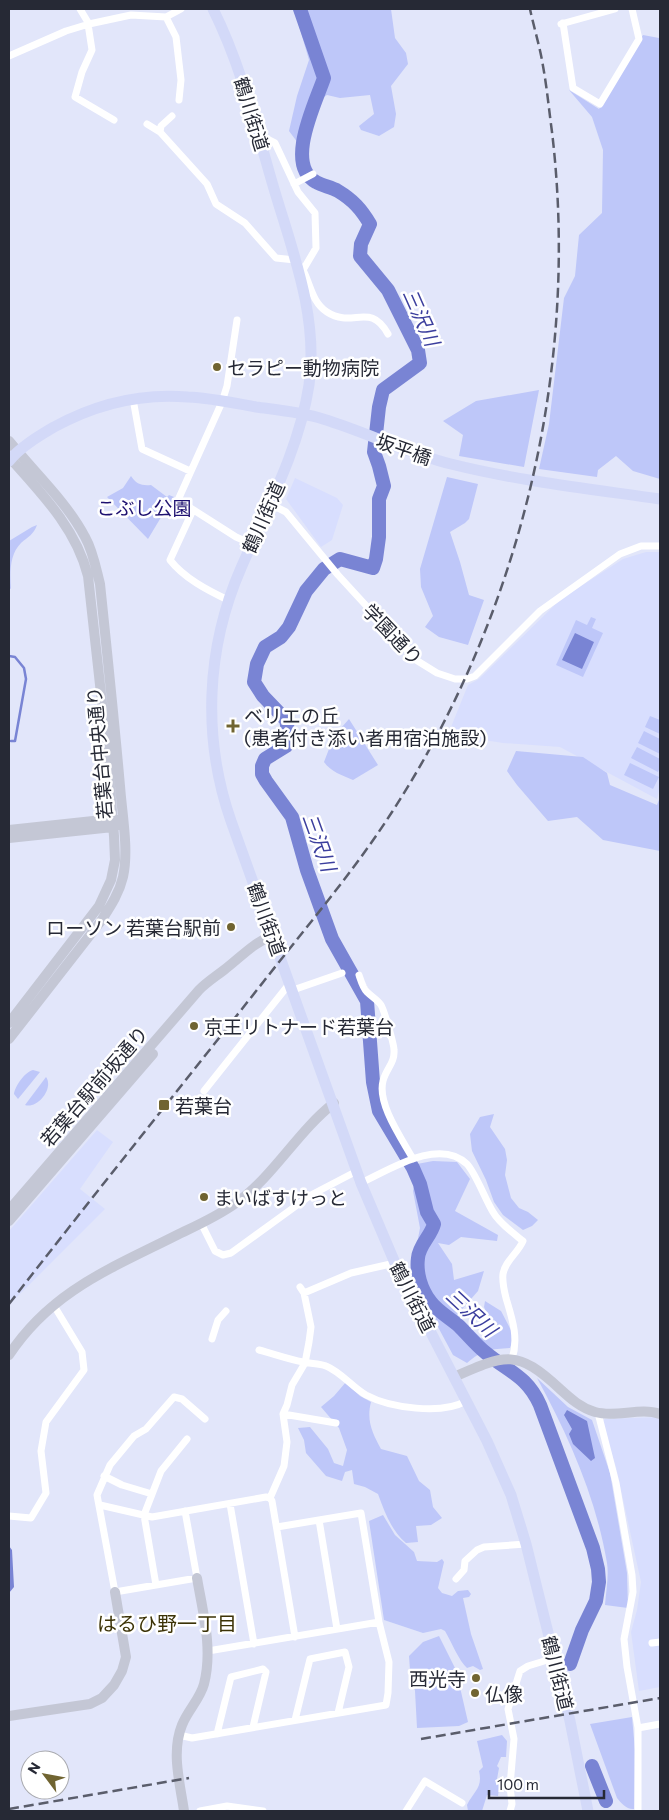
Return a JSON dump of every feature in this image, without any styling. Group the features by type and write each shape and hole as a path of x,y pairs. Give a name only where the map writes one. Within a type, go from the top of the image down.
{"main road":[{"name":"鶴川街道","path":"213,9 228,42 259,135 308,307 311,346 309,384 292,452 228,600 220,627 212,679 213,750 225,804 334,1103 361,1183 396,1263 502,1472 511,1495 526,1544 591,1810"},
{"name":"坂平橋","path":"11,458 48,430 77,415 107,404 157,396 189,397 303,414 326,420 448,464 660,499"}],"street":[{"path":"80,9 88,24 92,50 82,72 75,97 114,120"},
{"path":"9,56 66,30 127,15 166,17 181,9"},
{"path":"582,9 584,17"},
{"path":"615,9 562,24 572,88 600,104 639,40 632,9"},
{"path":"166,17 176,37 181,80 179,100"},
{"path":"160,132 161,126 172,116"},
{"path":"147,124 160,132 207,184 216,204 244,223 276,258 295,260 303,270 314,297 328,312 343,318 374,317 381,322 388,334"},
{"path":"259,135 275,143 298,192 315,213 316,248 303,270"},
{"path":"294,184 313,174"},
{"path":"237,320 222,402 178,500 236,537 252,544"},
{"path":"133,399 142,449 190,471"},
{"path":"9,441 11,458"},
{"name":"若葉台中央通り","path":"9,1039 114,902 123,876 125,862 123,822 100,584 96,566 86,537 72,516 11,458"},
{"name":"若葉台中央通り","path":"9,1023 91,918 103,899 111,880 115,860 105,729 88,576 83,559 63,521 11,458"},
{"name":"学園通り","path":"270,504 286,512 323,558 416,660 425,668 437,674 455,679 467,679 475,676 540,611 620,554 641,546 660,546"},
{"path":"193,510 170,560 178,571 228,600"},
{"path":"9,830 123,822"},
{"path":"9,838 113,823"},
{"path":"224,971 254,944 273,935"},
{"name":"若葉台駅前坂通り","path":"9,1210 205,984 224,971"},
{"name":"若葉台駅前坂通り","path":"9,1221 224,971"},
{"path":"204,1091 291,987 342,972"},
{"path":"359,975 366,991 381,1004 384,1012 394,1050 393,1062 383,1079 381,1088 383,1099 386,1110 412,1159"},
{"path":"9,1356 18,1341 53,1304 80,1285 223,1211 249,1192 267,1175 314,1120 334,1103"},
{"path":"361,1183 412,1159 432,1153 453,1156 468,1165 494,1214 523,1241 509,1259 503,1273 503,1284 516,1348 510,1359"},
{"path":"201,1223 216,1251 222,1255 231,1252 311,1195 357,1171"},
{"path":"295,1636 277,1527 270,1498 284,1466 287,1442 283,1414 292,1385 305,1363 311,1327 302,1290 351,1274 396,1263"},
{"path":"9,1516 31,1518 46,1493 41,1451 46,1422 84,1370 82,1352 53,1304"},
{"path":"212,1339 218,1320 226,1311"},
{"path":"259,1350 305,1363 326,1366 348,1379 365,1394 395,1404 419,1409 458,1406 466,1401"},
{"path":"454,1377 486,1363 510,1359 535,1368 573,1401 588,1410 609,1414 652,1412 660,1414"},
{"path":"9,1716 90,1704 102,1698 114,1686 122,1671 126,1657 97,1495 110,1465 134,1436 146,1429 174,1397 182,1399 205,1419"},
{"path":"598,1413 616,1483 632,1575 633,1592 624,1639 638,1728 638,1811"},
{"path":"283,1414 336,1424"},
{"path":"156,1585 144,1515 161,1471 187,1439"},
{"path":"104,1476 122,1485 152,1494"},
{"path":"100,1505 152,1517 266,1497 270,1498"},
{"path":"230,1504 254,1644"},
{"path":"184,1808 176,1758 179,1735 188,1712 200,1695 204,1685 208,1651 185,1511"},
{"path":"179,1735 192,1738 386,1706 389,1662 379,1622 361,1513 277,1527"},
{"path":"319,1520 337,1629"},
{"path":"456,1579 464,1570 465,1561 477,1550 484,1547 526,1544"},
{"path":"115,1592 197,1578"},
{"path":"208,1651 379,1622"},
{"path":"652,1643 660,1642"},
{"path":"295,1720 310,1659 345,1652 349,1667 338,1713"},
{"path":"510,1811 512,1804 510,1786 514,1739 508,1709 520,1672 528,1666 554,1658"},
{"path":"217,1734 231,1677 263,1670 266,1672 253,1727"},
{"path":"638,1728 660,1724"},
{"path":"406,1811 424,1781 462,1803"},
{"path":"200,1811 233,1809 263,1811"}],"shaded area":[{"path":"295,478 337,498 343,505 332,540 321,547 286,499"},
{"path":"646,552 660,552 660,787 657,799 560,747 503,743 484,740 454,731 451,727 468,685 479,679 561,599 623,559"},
{"path":"97,1130 113,1142 80,1189 105,1209 9,1305 9,1231"},
{"path":"660,1417 660,1687 639,1691 631,1632 637,1610 641,1582 616,1467 602,1422 605,1419"}],"green space":[{"path":"294,9 391,9 395,38 406,53 408,64 391,86 396,114 394,127 379,136 361,130 359,126 374,114 370,95 340,98 327,95 308,107 298,143 289,131 297,96 309,60"},
{"path":"643,35 659,38 660,41 660,479 633,471 616,456 598,470 597,477 539,469 549,424 564,298 575,276 579,235 602,213 603,150 592,117 569,90 599,109"},
{"path":"539,390 524,467 459,456 463,435 443,421 476,401"},
{"name":"こぶし公園","path":"131,476 140,484 151,485 167,497 169,495 174,497 174,501 185,509 184,512 169,504 148,539 107,497 123,488"},
{"path":"447,477 478,484 469,519 450,532 469,595 484,600 468,645 439,637 425,627 433,616 421,587 420,569"},
{"path":"37,525 14,553 11,589 9,588 9,541"},
{"path":"591,617 596,619 592,628 603,633 583,677 556,665 576,620 587,625"},
{"path":"650,716 660,720 660,734 645,727"},
{"path":"349,719 378,765 353,780 333,771 324,762 334,736"},
{"path":"644,731 660,739 660,754 638,743"},
{"path":"637,747 660,759 658,772 631,758"},
{"path":"516,751 583,757 607,773 610,785 657,805 660,797 660,851 603,840 577,817 548,821 507,771"},
{"path":"630,763 659,777 653,789 624,775"},
{"path":"33,1070 40,1072 18,1099 14,1094 16,1087 24,1076"},
{"path":"46,1077 48,1087 43,1097 35,1104 25,1105"},
{"path":"494,1114 490,1127 505,1149 507,1160 505,1175 511,1198 519,1208 538,1220 532,1226 523,1230 503,1215 494,1202 472,1151 470,1134 480,1117"},
{"path":"433,1161 457,1162 470,1179 455,1211 498,1235 497,1241 461,1237 449,1245 438,1243 452,1264 454,1280 484,1271 478,1291 457,1315 481,1338 495,1333 484,1307 485,1301 501,1311 514,1336 510,1348 487,1351 477,1355 467,1363 453,1355 438,1327 426,1296 411,1275 420,1228 413,1191 417,1164"},
{"path":"537,1378 568,1407 592,1420 610,1473 627,1573 628,1608 605,1605 608,1568 596,1514 580,1467"},
{"path":"346,1382 360,1396 371,1402 370,1421 373,1433 381,1449 407,1456 419,1481 430,1490 433,1507 442,1518 431,1525 416,1526 418,1542 406,1543 396,1533 378,1494 354,1484 352,1470 345,1472 342,1481 326,1476 306,1453 304,1440 298,1428 310,1427 328,1449 334,1463 343,1466 347,1450 339,1428 321,1407"},
{"path":"383,1515 395,1535 414,1552 417,1561 437,1562 442,1559 444,1562 438,1588 442,1593 452,1596 458,1591 468,1590 471,1594 469,1597 463,1598 471,1634 483,1669 480,1670 473,1666 467,1668 458,1656 445,1631 441,1629 423,1633 384,1620 369,1521"},
{"path":"439,1636 456,1670 468,1722 459,1726 417,1728 415,1691 409,1656 423,1642"},
{"path":"632,1717 635,1750 634,1809 622,1804 617,1798 590,1724"},
{"path":"502,1735 507,1741 506,1757 501,1757 497,1766 499,1768 497,1779 500,1780 498,1796 487,1795 482,1811 468,1811 467,1805 479,1786 479,1771 483,1767 477,1741"}],"water":[{"path":"575,633 594,642 582,669 562,660"},
{"path":"567,1410 587,1421 595,1458 591,1461 573,1444 569,1434 572,1429 564,1415"},
{"path":"9,1546 12,1550 14,1587 9,1593"}],"waterway":[{"name":"三沢川","path":"300,9 324,78 310,117 302,148 303,162 307,174 316,182 335,190 352,201 370,224 361,244 360,256 388,290 418,350 420,363 383,390 379,407 374,452 384,486 379,499 379,537 373,568 340,559 324,569 306,591 289,627 281,637 265,647 257,664 254,682 263,696 286,720 290,740 286,746 265,759 262,766 262,774 292,817 307,870 332,939 367,1001 373,1082 379,1111 413,1168 420,1184 427,1212 434,1224 419,1253 418,1269 422,1286 436,1308 459,1326 486,1353 517,1375 535,1395 593,1548 599,1582 596,1601 582,1630 570,1664"},
{"path":"9,656 15,657 24,668 26,679 15,741 11,741"},
{"name":"三沢川","path":"592,1766 606,1801"}],"railway":[{"path":"9,1304 362,856 392,812 437,735 475,655 507,571 531,486 548,398 557,309 558,221 552,132 542,59 530,9"},
{"path":"421,1739 660,1698"},
{"path":"9,1809 189,1778"}],"place":[{"name":"セラピー動物病院","path":"217,367"},
{"name":"ベリエの丘 (患者付き添い者用宿泊施設)","path":"233,726"},
{"name":"ローソン 若葉台駅前","path":"231,927"},
{"name":"京王リトナード若葉台","path":"194,1026"},
{"name":"若葉台","path":"164,1105"},
{"name":"まいばすけっと","path":"204,1197"},
{"name":"西光寺","path":"476,1678"},
{"name":"仏像","path":"475,1693"}],"district":[{"name":"はるひ野一丁目","path":"167,1623"}]}
